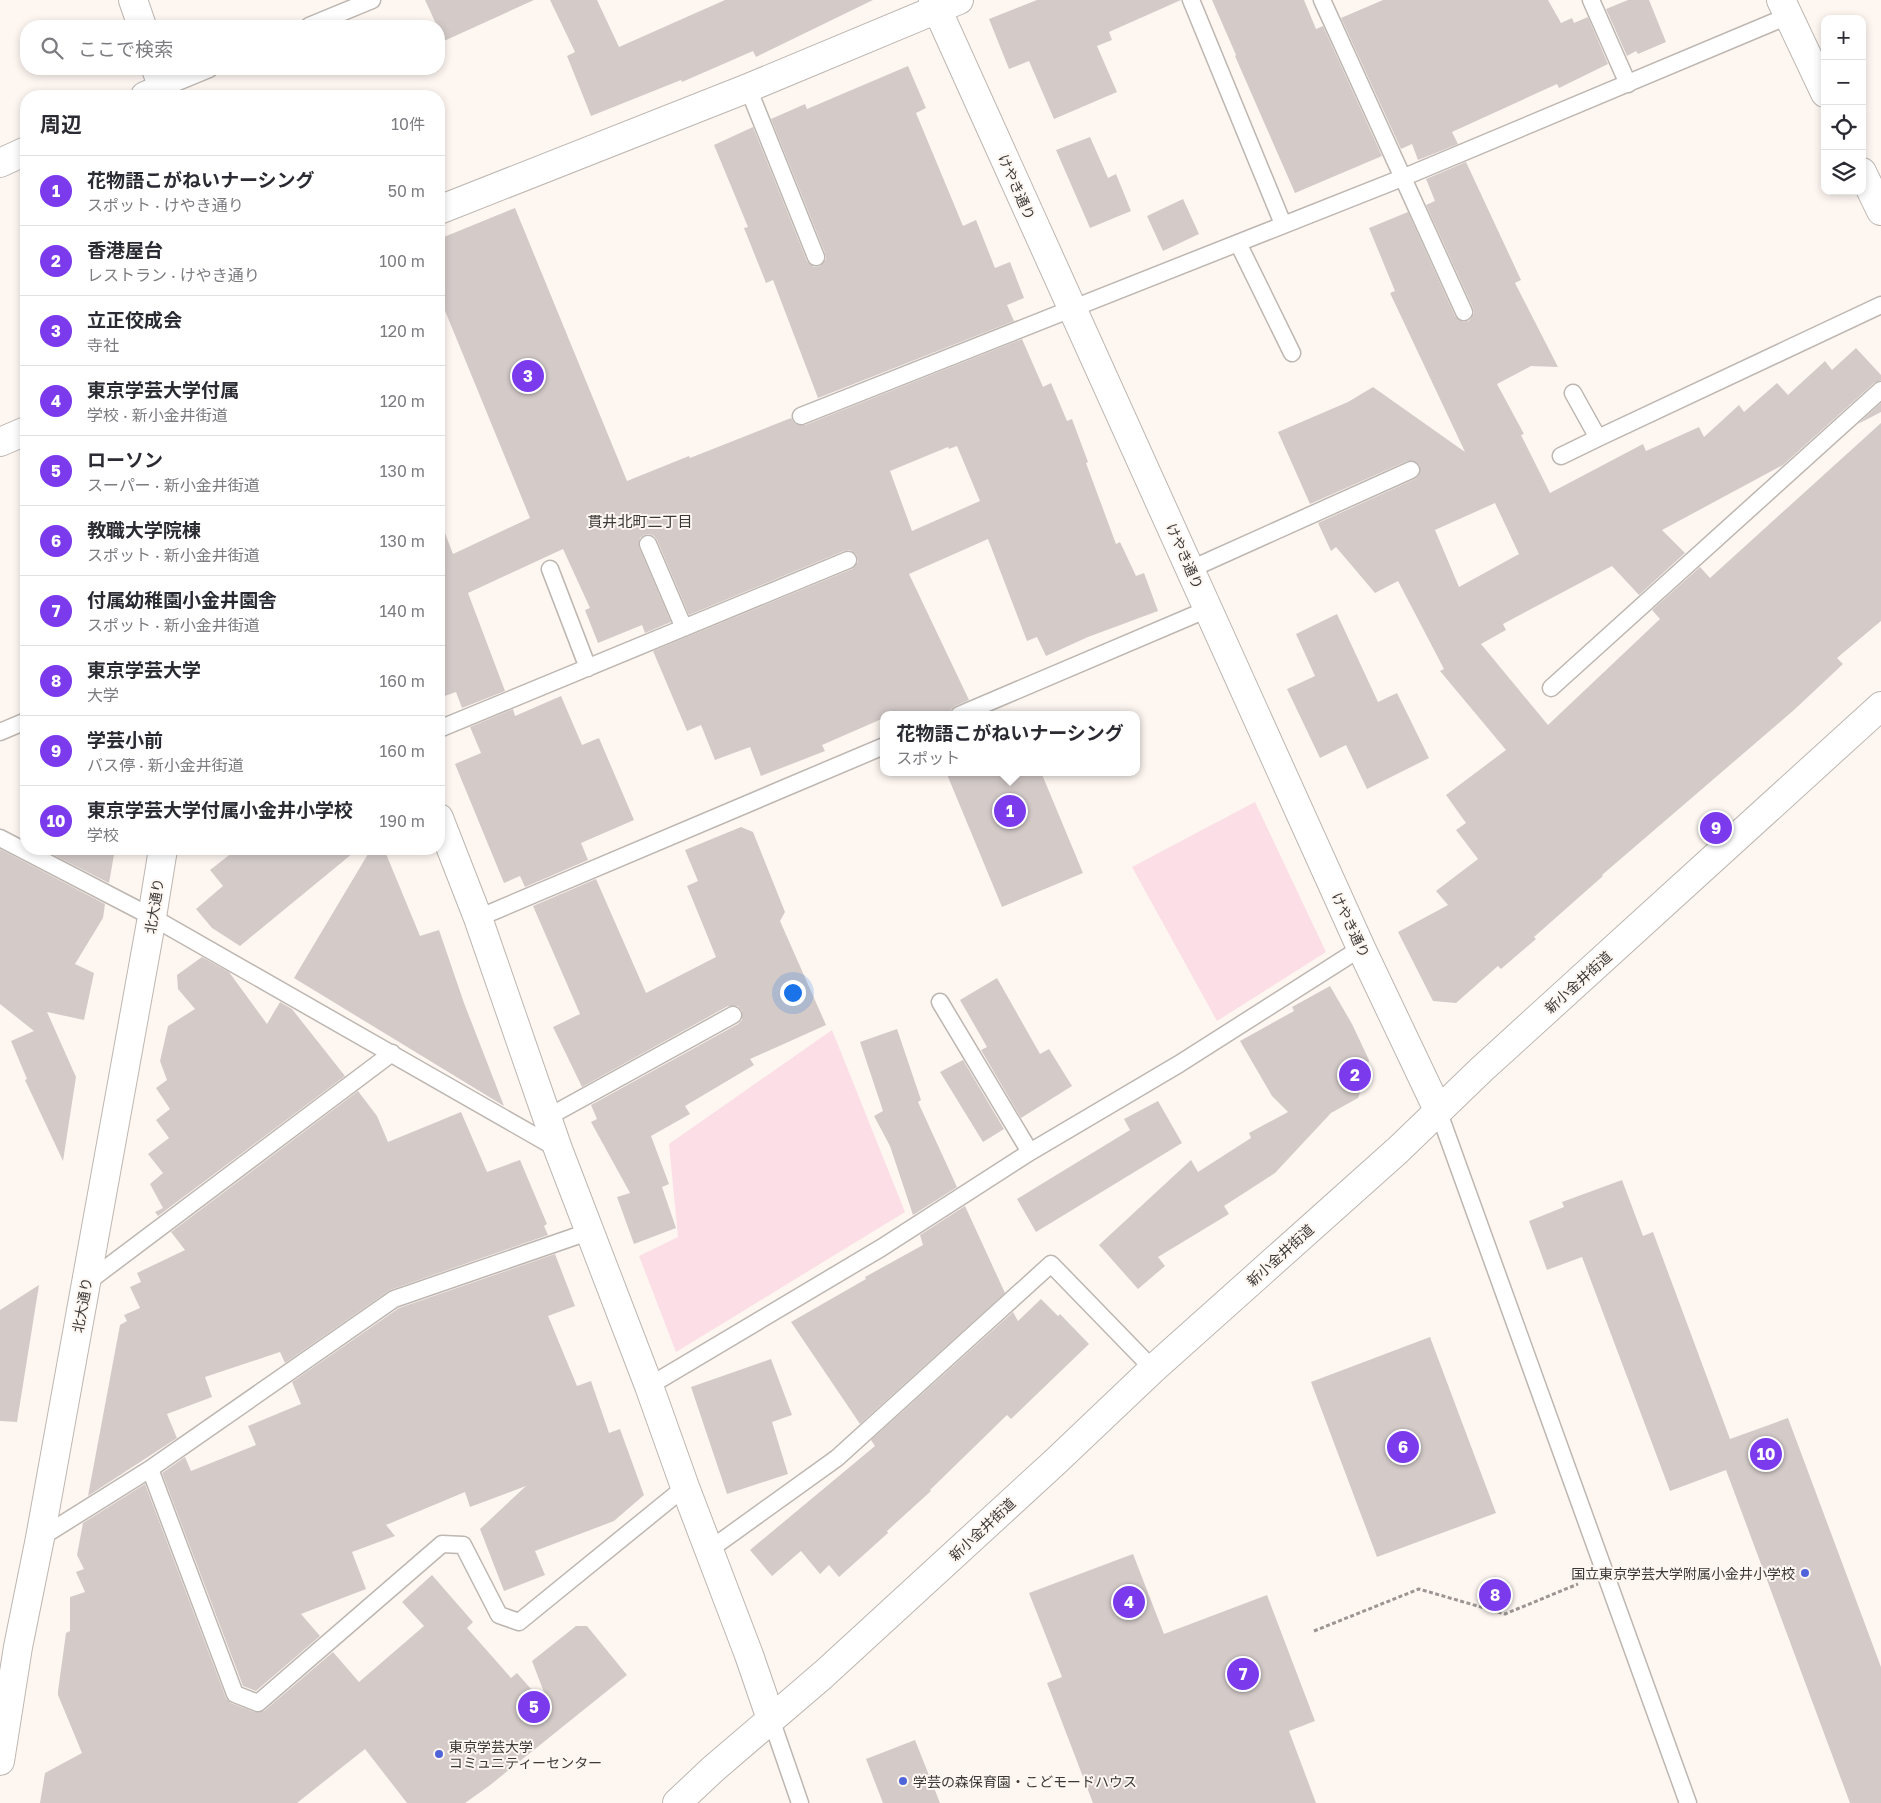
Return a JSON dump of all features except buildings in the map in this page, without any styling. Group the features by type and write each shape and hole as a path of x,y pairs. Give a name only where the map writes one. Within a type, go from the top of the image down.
{"street":[{"path":"132,0 140,20"},
{"path":"445,208 748,88 943,3"},
{"name":"けやき通り","path":"943,3 1072,308 1361,948 1438,1110"},
{"path":"1784,8 1821,85"},
{"path":"0,163 20,154"},
{"path":"1866,180 1881,211"},
{"path":"0,442 20,434"},
{"name":"新小金井街道","path":"677,1803 824,1674 1154,1369 1398,1150 1438,1110 1881,706"},
{"path":"445,833 478,918 558,1148 649,1386 771,1719"},
{"name":"北大通り","path":"0,1761 9,1647 40,1538 162,855"}],"lane":[{"path":"324,20 372,0"},
{"path":"1191,0 1283,224"},
{"path":"1322,0 1464,312"},
{"path":"1591,0 1628,84"},
{"path":"801,416 1402,178 1628,84 1784,8"},
{"path":"158,87 192,75"},
{"path":"748,88 816,256"},
{"path":"1238,243 1292,353"},
{"path":"1561,456 1881,305"},
{"path":"1551,688 1881,390"},
{"path":"1574,393 1598,438"},
{"path":"1191,568 1411,470"},
{"path":"648,544 684,628"},
{"path":"445,728 848,560"},
{"path":"550,569 588,668"},
{"path":"968,711 1208,609"},
{"path":"0,732 20,723"},
{"path":"478,918 880,748"},
{"path":"0,838 20,848"},
{"path":"33,855 152,917 558,1148"},
{"path":"649,1386 881,1248 1030,1152 1179,1064 1361,948"},
{"path":"940,1002 1030,1152"},
{"path":"548,1117 733,1016"},
{"path":"86,1284 392,1053"},
{"path":"1438,1110 1688,1803"},
{"path":"40,1538 150,1468 394,1299 591,1232"},
{"path":"709,1550 838,1458 1051,1264 1154,1369"},
{"path":"150,1468 235,1694 258,1703 442,1544 464,1545 499,1615 519,1622 685,1487"},
{"path":"771,1719 800,1803"}],"path":[{"path":"1314,1631 1419,1589 1505,1614 1605,1573"}],"shaded area":[{"path":"1255,802 1326,952 1217,1021 1132,867"},
{"path":"832,1030 905,1212 676,1352 639,1256 678,1237 669,1144"}],"place":[{"name":"立正佼成会","path":"528,376"},
{"name":"花物語こがねいナーシング","path":"1010,811"},
{"name":"学芸小前","path":"1716,828"},
{"name":"香港屋台","path":"1355,1075"},
{"name":"教職大学院棟","path":"1403,1447"},
{"name":"東京学芸大学付属小金井小学校","path":"1766,1454"},
{"name":"国立東京学芸大学附属小金井小学校","path":"1805,1573"},
{"name":"東京学芸大学","path":"1495,1595"},
{"name":"東京学芸大学付属","path":"1129,1602"},
{"name":"付属幼稚園小金井園舎","path":"1243,1674"},
{"name":"ローソン","path":"534,1707"},
{"name":"東京学芸大学 コミュニティーセンター","path":"439,1754"},
{"name":"学芸の森保育園・こどモードハウス","path":"903,1781"}],"district":[{"name":"貫井北町二丁目","path":"640,521"}]}
